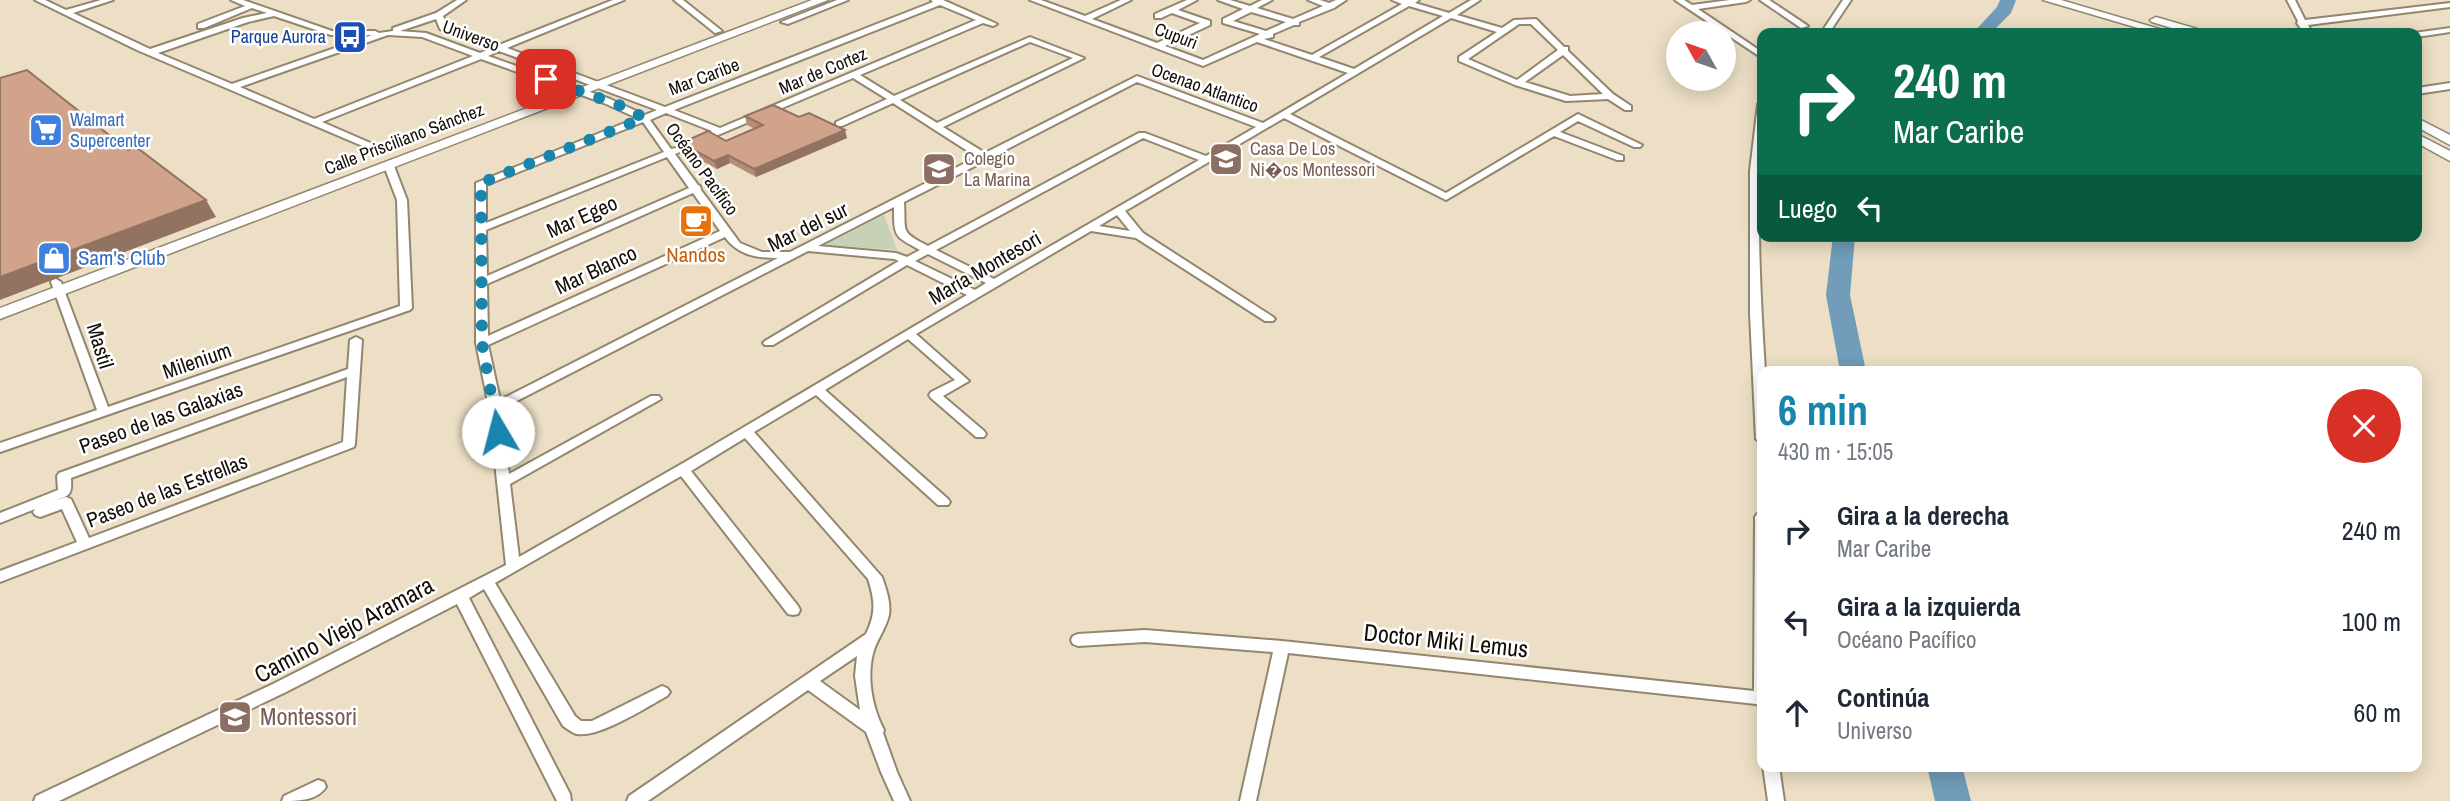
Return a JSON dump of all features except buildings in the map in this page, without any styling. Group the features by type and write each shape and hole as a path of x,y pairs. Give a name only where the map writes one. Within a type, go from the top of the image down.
{"main road":[{"name":"Calle Prisciliano Sánchez","path":"0,304 58,287 389,166 800,0"},
{"name":"Calle Prisciliano Sánchez","path":"0,314 58,287 568,88 602,84 822,0"},
{"path":"2050,0 2149,28"},
{"path":"2089,0 2183,28"},
{"path":"2422,125 2450,141"},
{"path":"2422,140 2443,148 2450,157"}],"street":[{"path":"38,0 140,48 379,150"},
{"path":"65,13 109,0"},
{"name":"Universo","path":"234,0 271,15 331,33 423,35 568,88"},
{"path":"233,87 439,15 463,0"},
{"path":"314,122 620,0"},
{"path":"678,0 718,31"},
{"path":"785,22 844,0"},
{"path":"1086,19 1127,0"},
{"path":"1158,16 1193,0"},
{"path":"1222,0 1296,23"},
{"path":"1268,0 1226,21 1270,35"},
{"path":"1312,0 1331,6"},
{"name":"Cupuri","path":"1041,1 1203,63 1261,40 1342,0"},
{"path":"1396,0 1412,2 1503,31"},
{"name":"María Montesori","path":"513,567 748,433 975,294 1120,212 1476,0"},
{"path":"1679,0 1757,53"},
{"path":"1691,8 1746,0"},
{"path":"1764,0 1804,26"},
{"path":"1828,28 1847,0"},
{"path":"2291,0 2304,28"},
{"path":"937,1 993,24"},
{"name":"Mar Caribe","path":"481,183 937,1"},
{"path":"1312,58 1412,2"},
{"path":"2301,23 2450,5"},
{"path":"140,48 249,7"},
{"path":"1158,46 1207,23 1172,10"},
{"path":"151,52 247,20 271,15"},
{"name":"Universo","path":"439,15 443,27 585,86"},
{"name":"Mar de Cortez","path":"481,229 983,20"},
{"path":"1610,96 1569,99 1518,83 1462,59 1523,20 1533,21 1566,49 1610,96 1628,108"},
{"path":"423,35 443,27"},
{"path":"2422,34 2450,30"},
{"path":"2436,32 2450,37"},
{"path":"839,124 1030,39 1080,58 936,127"},
{"path":"1261,40 1355,72"},
{"path":"1518,83 1566,49"},
{"path":"854,75 986,158"},
{"name":"Ocenao Atlantico","path":"1137,79 1263,126"},
{"name":"Mar del sur","path":"495,407 899,203 1137,79"},
{"name":"Océano Pacífico","path":"602,84 721,131"},
{"name":"Océano Pacífico","path":"585,86 644,118 736,245 761,255 794,255"},
{"path":"2422,90 2450,86"},
{"path":"1283,114 1446,197 1578,117 1637,145"},
{"path":"1553,132 1620,158"},
{"path":"769,343 907,261 1142,135 1206,159"},
{"path":"1757,152 1755,171 1758,366"},
{"name":"Milenium","path":"0,449 406,309 402,200 389,166"},
{"path":"481,183 482,343 495,407 513,567"},
{"name":"Mar Egeo","path":"482,282 697,188"},
{"path":"899,203 899,231 905,238 994,283"},
{"path":"1120,212 1139,235 1269,319"},
{"path":"1092,228 1139,235"},
{"name":"Mar Blanco","path":"482,343 726,232"},
{"path":"736,245 760,272"},
{"path":"808,249 861,251 907,261 975,294"},
{"name":"Mastil","path":"58,287 104,413"},
{"path":"910,335 963,381 934,394 981,434"},
{"path":"354,371 356,340"},
{"name":"Paseo de las Estrellas","path":"0,577 349,444 354,371"},
{"name":"Paseo de las Galaxias","path":"0,518 65,492 64,476 354,371"},
{"path":"818,390 943,502"},
{"path":"504,482 655,399"},
{"path":"748,433 875,577 881,593 882,620 863,663 862,689 896,799"},
{"path":"683,470 793,610"},
{"path":"0,526 66,502 85,544"},
{"name":"Camino Viejo Aramara","path":"42,801 253,703 513,567"},
{"path":"486,581 569,721 578,728 594,727 662,692"},
{"path":"460,595 563,800"},
{"path":"1079,640 1145,636 1282,647 1248,801"},
{"path":"635,801 873,637"},
{"name":"Doctor Miki Lemus","path":"1282,647 1757,698"},
{"path":"808,681 876,730"},
{"path":"1772,772 1776,801"},
{"path":"290,801 318,787"}],"green space":[{"path":"884,215 897,250 825,245"}],"waterway":[{"path":"1987,28 2005,9 2008,0"},
{"path":"1843,242 1838,295 1852,366"},
{"path":"1946,772 1953,801"}],"place":[{"name":"Parque Aurora","path":"350,37"},
{"name":"Walmart Supercenter","path":"46,130"},
{"name":"Casa De Los Ni�os Montessori","path":"1226,159"},
{"name":"Colegio La Marina","path":"939,169"},
{"name":"Nandos","path":"696,221"},
{"name":"Sam's Club","path":"54,258"},
{"name":"Montessori","path":"235,717"}],"route":[{"path":"498,432 482,343 481,183 644,118 624,107 546,79"}]}
